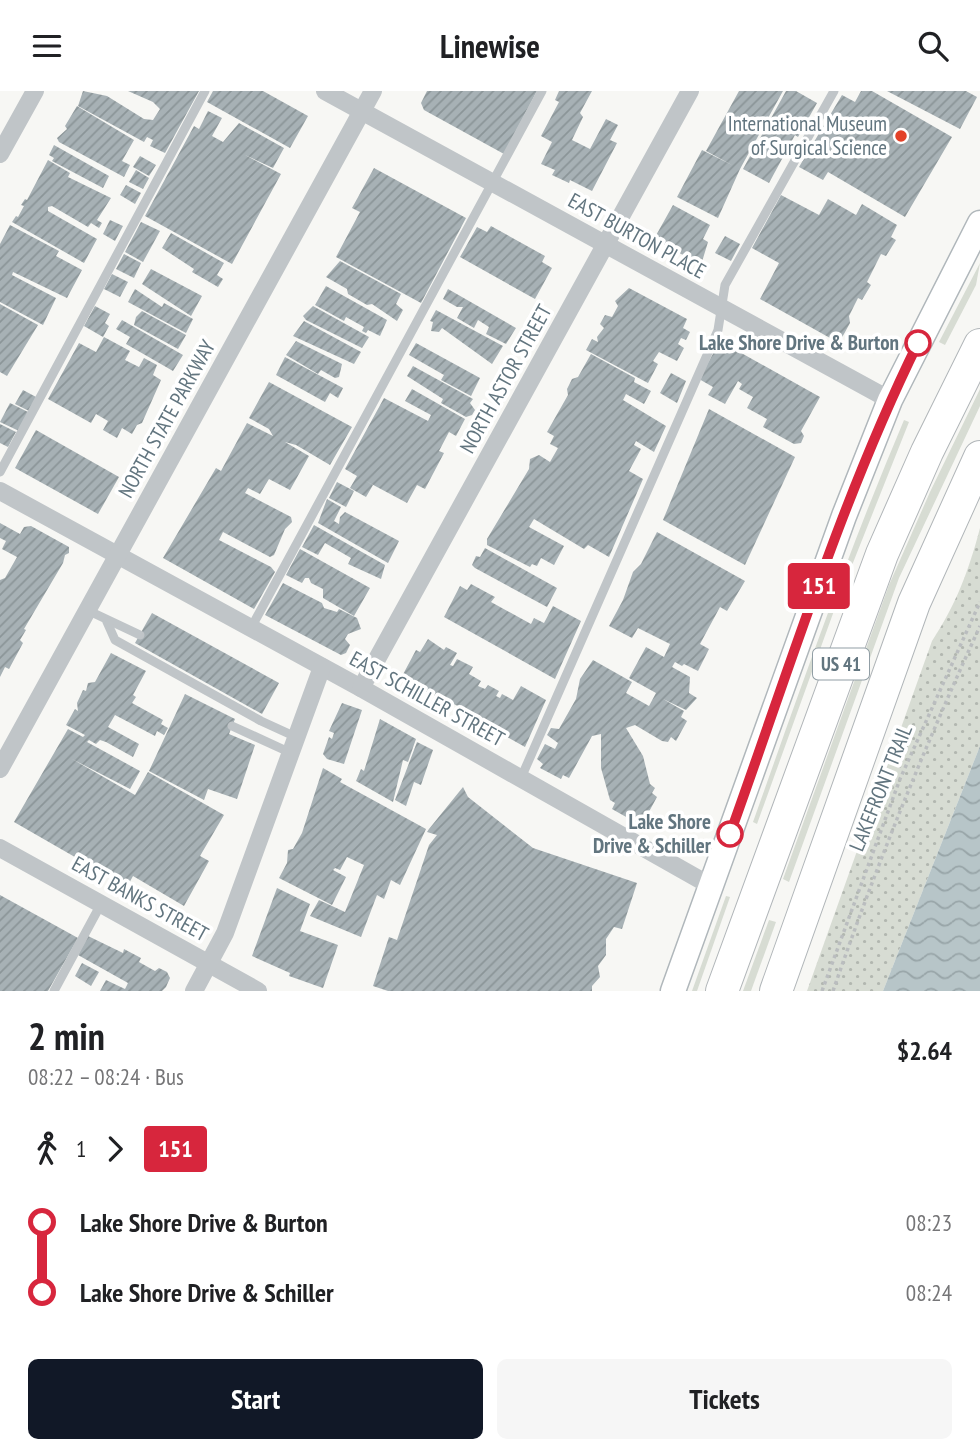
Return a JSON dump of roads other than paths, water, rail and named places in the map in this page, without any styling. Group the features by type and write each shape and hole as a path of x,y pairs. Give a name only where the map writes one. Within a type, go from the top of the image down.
{"highway":[{"name":"US 41","path":"722,991 882,554 927,452 980,345"},
{"name":"US 41","path":"776,991 900,641 940,542 980,457"}],"main road":[{"path":"673,991 844,516 890,400 980,223"}],"street":[{"path":"0,154 35,91"},
{"name":"EAST BURTON PLACE","path":"325,91 890,400"},
{"name":"NORTH STATE PARKWAY","path":"0,769 373,91"},
{"name":"NORTH ASTOR STREET","path":"361,688 690,91"},
{"name":"EAST SCHILLER STREET","path":"0,491 361,688 712,886"},
{"path":"194,991 225,933 322,667"},
{"name":"EAST BANKS STREET","path":"0,848 258,991"}],"lane":[{"path":"0,472 205,91"},
{"path":"251,628 542,91"},
{"path":"521,778 718,330 725,285 834,91"},
{"path":"87,610 107,622 115,622 140,635"},
{"path":"107,622 116,640 261,721 293,745"},
{"path":"232,726 293,745"},
{"path":"54,991 101,904"}],"water":[{"path":"980,746 980,991 883,991"}],"place":[{"name":"International Museum of Surgical Science","path":"901,136"},
{"name":"Lake Shore Drive & Burton","path":"918,343"},
{"name":"Lake Shore Drive & Schiller","path":"730,834"}]}
